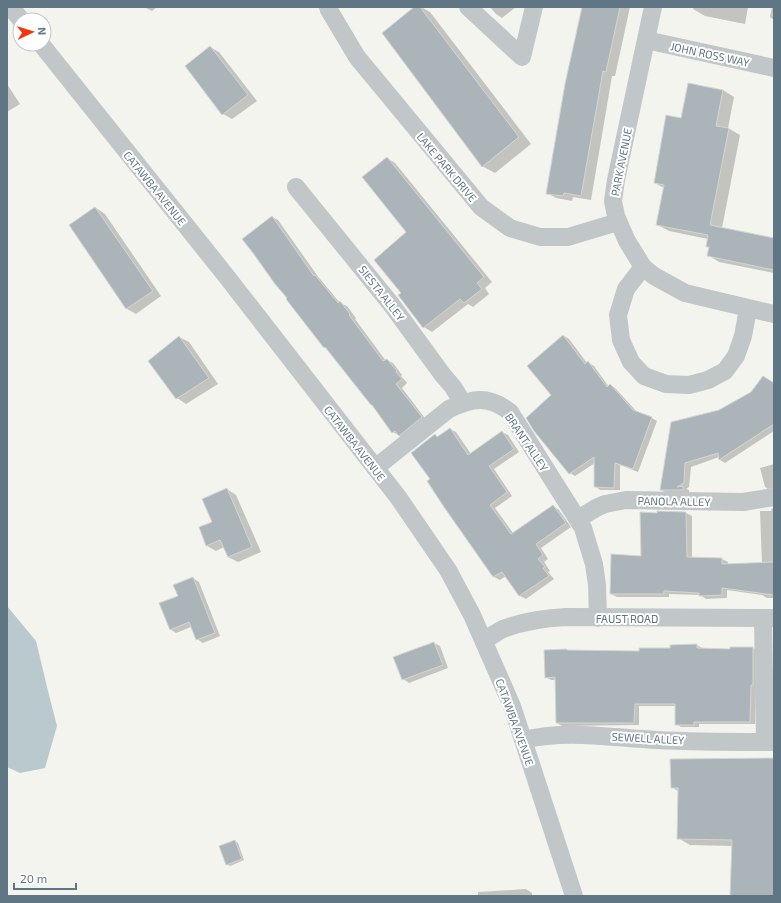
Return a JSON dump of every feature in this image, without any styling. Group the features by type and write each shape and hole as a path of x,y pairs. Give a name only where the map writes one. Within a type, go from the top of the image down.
{"street":[{"name":"LAKE PARK DRIVE","path":"328,7 357,57 481,207 510,228 540,237 568,237 618,222"},
{"path":"468,7 522,57 534,7"},
{"name":"PARK AVENUE","path":"653,7 616,180 613,201 618,222 627,241 643,267 654,276 685,293 774,314"},
{"name":"JOHN ROSS WAY","path":"646,40 774,68"},
{"name":"CATAWBA AVENUE","path":"47,52 398,497 448,570 484,640 512,706 574,896"},
{"name":"SIESTA ALLEY","path":"296,187 391,304 463,402"},
{"path":"643,267 626,289 618,315 621,340 630,362 644,376 666,384 689,385 708,380 725,371 736,356 743,336 748,309"},
{"name":"BRANT ALLEY","path":"375,468 450,409 463,402 482,400 502,406 510,412 583,528 594,564 598,618"},
{"name":"PANOLA ALLEY","path":"578,519 605,504 626,500 743,502 774,497"},
{"name":"FAUST ROAD","path":"484,640 503,630 528,621 545,618 769,618"},
{"path":"769,618 769,742"},
{"name":"SEWELL ALLEY","path":"523,740 537,736 561,734 597,735 657,740 769,742"}],"shaded area":[{"path":"7,606 36,641 57,726 45,768 20,773 7,767"}],"building":[{"path":"414,7 420,7 519,137 482,167 382,33"},
{"path":"582,7 620,7 606,72 603,71 581,196 564,193 563,196 546,194 565,84"},
{"path":"210,46 248,95 222,115 185,66"},
{"path":"688,83 723,90 716,126 729,128 710,225 774,238 774,270 707,256 709,247 706,247 708,235 656,225 664,185 654,183 666,115 681,118"},
{"path":"387,157 484,277 477,283 482,289 464,303 460,299 423,328 398,295 401,293 374,260 406,232 362,177"},
{"path":"95,207 153,291 126,309 69,225"},
{"path":"272,216 314,276 315,275 338,303 340,301 383,361 387,359 402,379 396,384 422,417 399,436 395,431 392,433 372,405 325,347 324,348 242,239"},
{"path":"563,335 585,364 588,361 607,387 610,384 633,410 652,417 633,469 615,463 614,488 594,487 594,457 569,474 534,431 526,418 551,395 527,366"},
{"path":"179,336 209,378 176,399 148,361"},
{"path":"763,376 774,383 774,424 719,460 718,453 685,463 684,483 677,487 683,486 683,490 660,490 671,422 719,410 751,392"},
{"path":"450,428 468,455 502,431 514,449 489,466 507,492 490,505 511,534 553,505 566,523 536,544 543,555 538,559 545,567 543,568 549,576 519,596 502,572 493,577 444,507 427,481 430,479 411,453 435,434 437,437"},
{"path":"227,488 252,547 228,557 220,540 206,546 199,527 212,522 202,499"},
{"path":"657,511 686,512 687,557 722,558 722,564 774,562 774,595 722,588 722,595 699,596 699,593 664,591 664,594 610,594 611,554 641,556 640,512 657,513"},
{"path":"193,577 215,633 196,640 189,622 170,630 159,603 178,596 173,585"},
{"path":"434,642 443,665 402,680 393,657"},
{"path":"697,644 697,648 730,649 730,647 753,647 753,685 751,685 750,722 694,722 694,725 675,725 675,704 635,704 634,723 556,723 555,677 545,678 544,650 567,649 639,651 639,648 670,648 670,645"},
{"path":"774,758 774,896 730,896 732,840 677,839 678,788 671,788 670,759"},
{"path":"235,840 242,859 226,865 219,846"}]}
